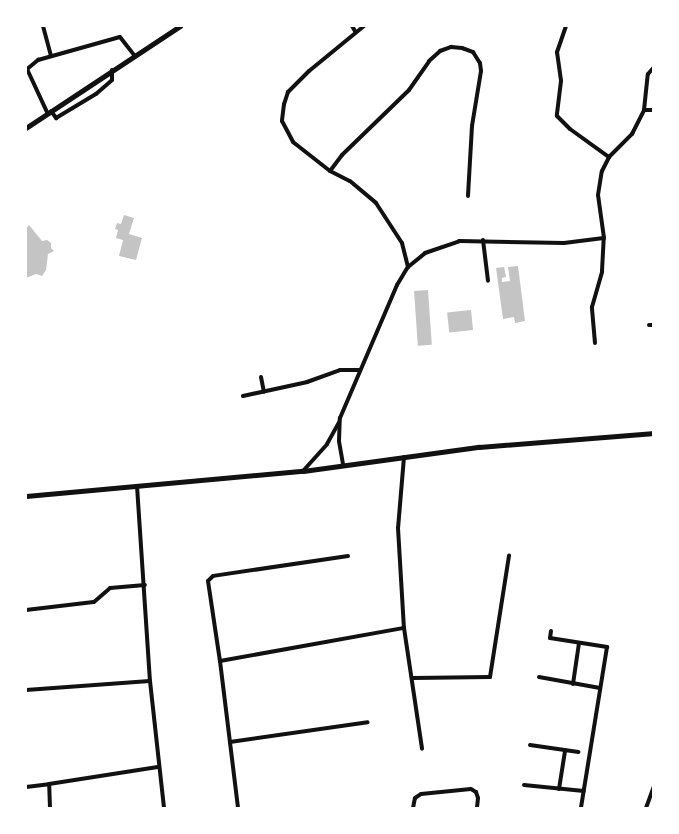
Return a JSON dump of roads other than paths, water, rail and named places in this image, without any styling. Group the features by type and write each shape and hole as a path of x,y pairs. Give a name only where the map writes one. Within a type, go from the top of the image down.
{"main road":[{"path":"26,496 303,471 479,447 654,433"}],"street":[{"path":"43,26 51,56"},
{"path":"26,128 180,26"},
{"path":"352,26 355,31"},
{"path":"364,26 355,31 294,85 284,104 282,121 286,133 293,142 330,171 350,181 376,202 398,234 408,267"},
{"path":"566,26 557,52 561,81 557,116 570,129 609,157"},
{"path":"112,70 112,80 96,94 56,118 49,111 26,69 38,60 120,37 134,56"},
{"path":"330,171 357,140 409,90 429,61 440,51 451,47 462,48 473,52 480,63 481,71 472,126 468,196"},
{"path":"595,343 592,307 602,271 604,238 598,195 602,171 609,157 632,134 644,110 648,74 654,67"},
{"path":"644,110 654,110"},
{"path":"303,471 327,444 397,285 408,267 437,246 459,241 564,243 604,238"},
{"path":"483,240 488,281"},
{"path":"243,396 340,370 359,370"},
{"path":"261,377 264,392"},
{"path":"340,418 339,441 344,464"},
{"path":"404,456 398,528 404,628 422,749"},
{"path":"137,486 150,681 164,808"},
{"path":"238,808 208,581 213,576 348,555"},
{"path":"413,678 490,677 509,555"},
{"path":"26,610 94,602 110,588 145,585"},
{"path":"220,661 404,628"},
{"path":"551,631 550,638 607,647 581,808"},
{"path":"573,684 579,643"},
{"path":"539,678 600,688"},
{"path":"26,690 150,681"},
{"path":"230,741 368,722"},
{"path":"530,745 578,752"},
{"path":"559,789 565,750"},
{"path":"26,787 158,767"},
{"path":"49,784 50,808"},
{"path":"524,785 584,791"},
{"path":"646,808 654,786"},
{"path":"413,808 415,798 421,794 471,789 476,792 478,798 477,808"}]}
